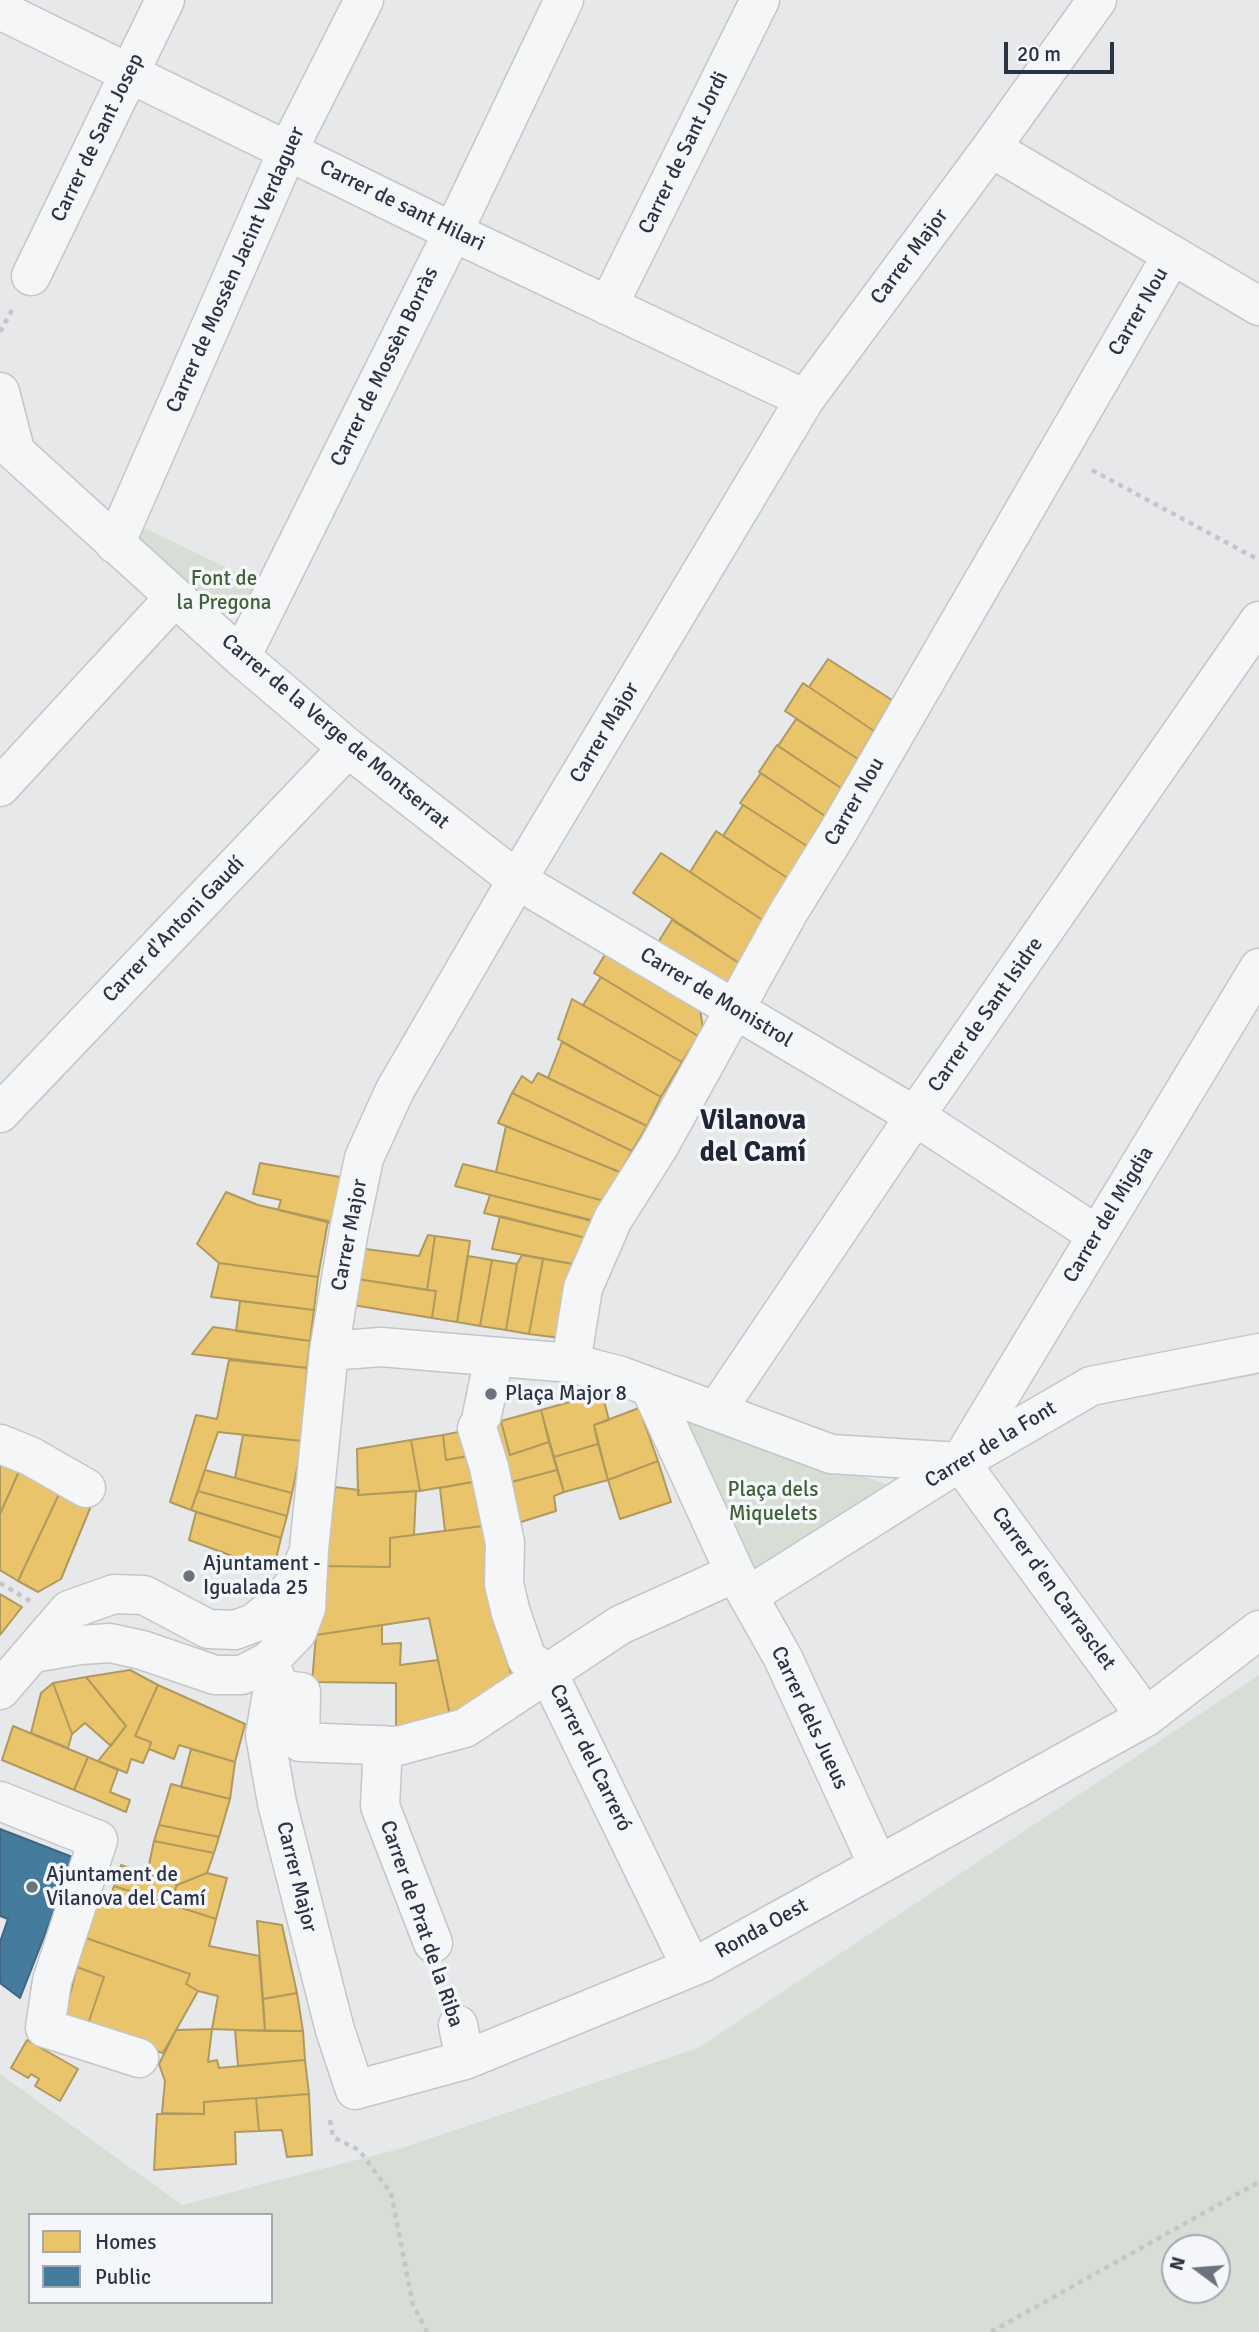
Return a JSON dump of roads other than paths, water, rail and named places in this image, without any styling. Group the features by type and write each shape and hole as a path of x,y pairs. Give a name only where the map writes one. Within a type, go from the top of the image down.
{"street":[{"name":"Carrer de Sant Josep","path":"31,276 165,0"},
{"name":"Carrer de Mossèn Jacint Verdaguer","path":"115,544 288,150 364,0"},
{"name":"Carrer de Mossèn Borràs","path":"241,657 453,232 564,0"},
{"name":"Carrer de Sant Jordi","path":"608,306 760,0"},
{"name":"Carrer Major","path":"309,1549 329,1351 349,1230 364,1158 395,1090 805,398 1097,0"},
{"name":"Carrer de sant Hilari","path":"0,10 453,232 805,398"},
{"path":"991,148 1259,306"},
{"name":"Carrer Nou","path":"572,1363 583,1288 613,1219 658,1148 788,913 838,832 1172,255"},
{"name":"Carrer de la Verge de Montserrat","path":"0,392 7,444 241,657 348,747 517,880"},
{"path":"0,787 175,597"},
{"name":"Carrer de Sant Isidre","path":"716,1411 915,1116 1259,621"},
{"name":"Carrer d'Antoni Gaudí","path":"0,1113 348,747"},
{"name":"Carrer de Monistrol","path":"517,880 915,1116 1097,1235"},
{"name":"Carrer del Migdia","path":"960,1462 1259,968"},
{"path":"329,1351 381,1347 572,1363 636,1382 831,1454 960,1462"},
{"name":"Carrer de la Font","path":"272,1675 301,1692 300,1742 398,1746 465,1728 620,1625 741,1585 1091,1386 1259,1353"},
{"name":"Carrer del Carreró","path":"494,1358 479,1421 505,1543 504,1584 510,1613 527,1660 548,1673 691,1967"},
{"path":"636,1382 741,1585"},
{"path":"0,1444 30,1456 86,1488"},
{"name":"Carrer d'en Carrasclet","path":"960,1462 1146,1717"},
{"path":"0,1690 69,1610 114,1594 144,1595 208,1629 235,1630 254,1623 280,1602 296,1582 309,1549"},
{"path":"33,1653 80,1644 110,1643 142,1650 215,1675 272,1675 297,1632 306,1608 309,1549"},
{"name":"Carrer dels Jueus","path":"741,1585 783,1658 878,1865"},
{"name":"Ronda Oest","path":"342,2102 462,2043 691,1967 1146,1717 1259,1630"},
{"name":"Carrer Major","path":"272,1675 265,1735 277,1803 335,2030 342,2102"},
{"name":"Carrer de Prat de la Riba","path":"383,1745 380,1807 432,1943"},
{"path":"0,1801 98,1840 52,1981 45,2028 139,2058"}],"place":[{"name":"Plaça Major 8","path":"491,1394"},
{"name":"Ajuntament - Igualada 25","path":"189,1576"},
{"name":"Ajuntament de Vilanova del Camí","path":"32,1887"}],"district":[{"name":"Vilanova del Camí","path":"753,1138"}],"park label":[{"name":"Font de la Pregona","path":"224,591"},
{"name":"Plaça dels Miquelets","path":"773,1502"}]}
